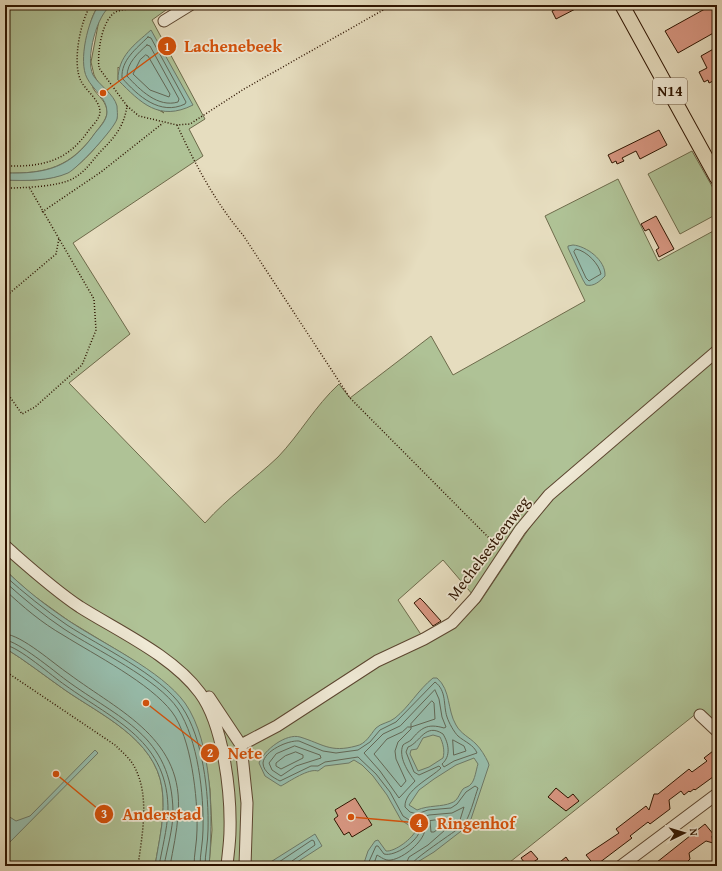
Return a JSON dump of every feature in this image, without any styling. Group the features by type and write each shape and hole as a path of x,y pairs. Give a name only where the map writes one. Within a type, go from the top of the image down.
{"main road":[{"name":"N14","path":"622,5 717,178"}],"street":[{"path":"164,21 190,5"},
{"name":"Mechelsesteenweg","path":"241,745 277,726 377,661 424,639 452,623 484,586 520,530 549,495 717,351"},
{"path":"5,546 41,579 79,606 140,643 181,672 200,693 212,716 222,746 228,787 230,830 227,866"},
{"path":"200,693 208,696 241,745 247,803 245,866"},
{"path":"700,715 717,731"},
{"path":"621,866 717,794"}],"path":[{"path":"5,166 35,165 50,162 62,157 84,137 100,114 99,108 81,82 77,73 76,62 82,30 86,15 91,5"},
{"path":"142,5 130,10 118,11 110,15 106,22 100,50 98,62 100,71 127,106 139,116 177,125 190,124 244,89 392,5"},
{"path":"5,188 29,188 74,179 117,136 125,120 127,106"},
{"path":"42,212 101,172 164,122"},
{"path":"177,125 192,157 225,213 243,235 346,394 377,427 504,553"},
{"path":"5,390 22,414 35,407 82,365 96,330 94,299 29,188"},
{"path":"5,297 56,254 59,238"},
{"path":"5,671 115,745 135,768 141,785 144,806 138,866"}],"shaded area":[{"path":"5,5 99,5 92,19 89,34 91,83 106,106 107,113 104,121 87,144 67,161 46,170 5,173"},
{"path":"112,5 173,5 152,20 205,119 189,129 203,156 73,243 130,334 69,383 205,523 223,505 278,457 322,401 339,384 350,398 431,336 453,375 585,301 545,216 618,179 658,261 717,229 717,346 564,476 473,595 443,560 398,600 422,636 252,736 244,736 247,748 381,665 450,629 480,602 540,512 572,479 717,355 717,723 702,709 505,866 209,866 212,830 210,789 204,750 130,658 69,621 30,593 5,570 5,180 41,179 61,175 69,171 93,151 117,118 94,75 91,62 99,20 105,9","holes":["118,67 164,113 150,105 118,80"]},
{"path":"692,151 717,195 717,214 680,234 648,174"},
{"path":"5,648 110,719 138,742 149,756 157,771 163,798 162,827 155,866 5,866"}],"water":[{"path":"99,5 112,5 97,26 90,58 91,68 93,75 113,98 117,106 117,119 103,139 73,170 68,173 45,179 5,180 5,173 45,170 67,161 86,145 105,121 107,112 105,102 87,78 84,71 84,51 88,30 91,20"},
{"path":"151,30 193,105 181,110 170,112 151,108 135,96 118,80 121,64 124,58 133,46"},
{"path":"573,245 584,248 599,259 605,276 597,283 586,285 568,248 568,246"},
{"path":"5,570 20,584 60,615 131,658 162,680 175,691 185,703 194,720 201,739 206,760 211,804 209,866 155,866 162,827 163,808 162,788 157,771 149,756 138,742 124,730 5,648"},
{"path":"433,678 437,678 445,688 451,713 456,725 478,746 489,765 469,825 434,852 411,866 363,866 368,851 375,841 378,840 386,851 390,851 403,844 416,830 401,820 387,795 373,776 362,765 354,760 349,763 325,766 318,771 310,771 294,778 281,786 265,776 259,763 270,748 282,740 294,736 327,747 340,749 359,745 370,736 378,726 393,720 400,714","holes":["433,735 440,737 441,739 444,750 443,758 429,767 418,771 410,754 411,750 417,749 423,738","474,758 478,764 474,780 470,785 463,789 455,801 417,810 409,805 419,790 434,779 456,765"]},
{"path":"95,750 98,753 5,847 5,814 16,821 30,816"},
{"path":"315,834 322,846 291,866 269,866 269,863"}],"building":[{"path":"564,5 583,5 556,19 552,11"},
{"path":"712,5 717,5 717,31 678,53 665,31"},
{"path":"717,47 717,79 709,83 708,80 704,82 699,72 707,68 701,56"},
{"path":"659,130 667,145 640,159 636,151 622,158 624,161 617,164 616,161 612,163 608,155"},
{"path":"656,216 674,249 659,257 656,250 659,248 649,229 645,231 641,224"},
{"path":"420,598 441,621 433,626 414,603"},
{"path":"713,751 717,755 717,774 695,790 689,791 684,795 681,791 669,800 670,809 650,824 648,822 630,836 632,838 595,866 586,855 619,833 616,829 646,806 649,810 654,794 658,794 689,769 692,772 707,761 704,758"},
{"path":"556,788 568,798 573,794 579,801 566,811 548,797"},
{"path":"355,798 372,825 352,837 349,832 344,835 334,819 338,816 335,810"},
{"path":"705,824 714,835 712,836 713,843 706,841 689,853 690,859 686,863 681,862 674,866 652,866"},
{"path":"531,851 538,859 527,866 521,858"},
{"path":"566,857 572,866 555,866"}],"place":[{"name":"Lachenebeek","path":"103,93"},
{"name":"Nete","path":"146,703"},
{"name":"Anderstad","path":"56,774"},
{"name":"Ringenhof","path":"351,817"}]}
